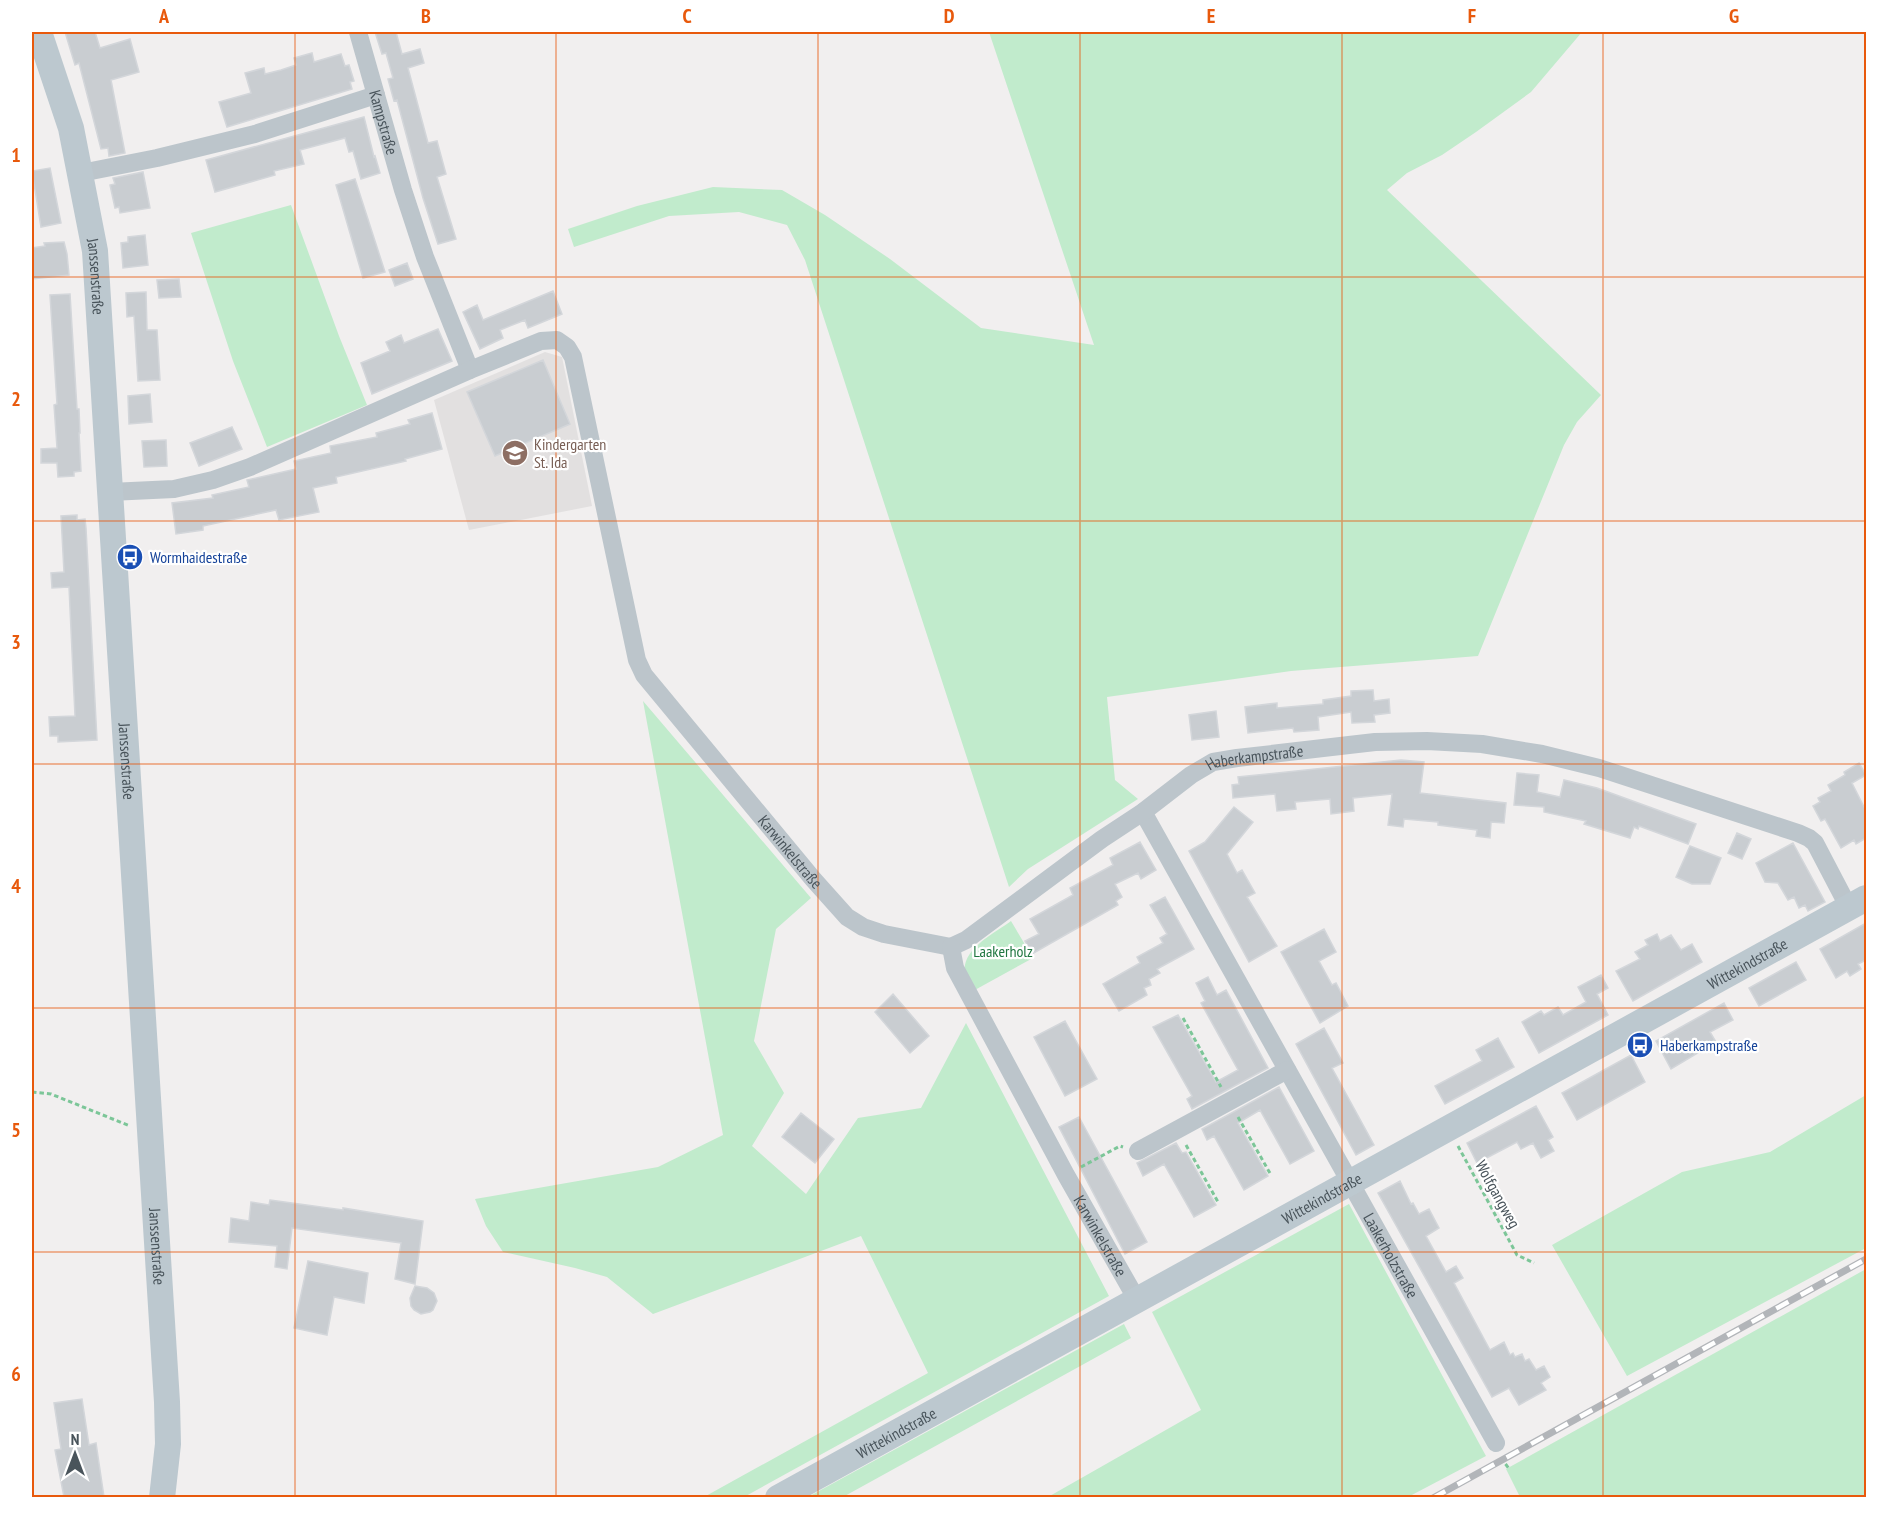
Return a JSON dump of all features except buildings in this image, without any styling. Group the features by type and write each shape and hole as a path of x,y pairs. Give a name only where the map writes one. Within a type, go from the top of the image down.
{"main road":[{"name":"Janssenstraße","path":"39,32 70,128 81,173 95,251 168,1424 167,1467 162,1497"},
{"name":"Wittekindstraße","path":"778,1497 1858,903"}],"street":[{"path":"358,32 376,95"},
{"name":"Kampstraße","path":"81,173 255,134 376,95 425,257 470,370"},
{"name":"Karwinkelstraße","path":"470,370 541,341 557,340 567,347 573,357 638,660 644,675 847,917 863,927 884,934 951,947 955,968 1066,1175 1137,1299"},
{"path":"110,492 174,489 213,480 250,467 470,370"},
{"name":"Haberkampstraße","path":"951,947 966,940 1102,839 1143,813 1191,775 1213,762 1375,742 1427,741 1482,744 1542,754 1599,768 1711,803 1809,838 1858,903"},
{"name":"Laakerholzstraße","path":"1143,813 1496,1443"},
{"path":"1138,1151 1287,1070"}],"path":[{"path":"32,1092 51,1094 127,1125 149,1127"},
{"name":"Wolfgangweg","path":"1450,1128 1455,1142 1517,1255 1534,1263"},
{"path":"1178,1130 1218,1202"},
{"path":"1066,1175 1120,1146 1138,1151"}],"shaded area":[{"name":"Kindergarten St. Ida","path":"545,352 562,357 592,506 469,530 434,400"}],"green space":[{"path":"989,32 1582,32 1531,92 1442,155 1407,173 1387,190 1601,395 1577,422 1564,445 1478,656 1291,671 1107,697 1115,780 1138,799 1028,869 1009,887 805,260 787,225 739,212 669,216 574,247 568,229 637,206 713,187 782,190 825,215 890,259 981,328 1094,345"},
{"path":"291,205 367,405 267,447 233,361 191,233"},
{"path":"643,701 811,898 776,929 754,1041 784,1093 752,1146 806,1194 858,1118 921,1108 966,1023 1109,1296 744,1497 704,1497 928,1373 861,1236 653,1314 607,1277 503,1252 486,1226 475,1199 658,1167 723,1135"},
{"name":"Laakerholz","path":"1011,921 1033,958 973,991 965,975 968,956 988,936"},
{"path":"1866,1095 1866,1248 1627,1376 1552,1245 1682,1172 1770,1152"},
{"path":"1349,1204 1486,1456 1408,1497 1048,1497 1201,1410 1152,1312"},
{"path":"1866,1269 1866,1497 1520,1497 1506,1469"},
{"path":"1124,1324 1131,1338 843,1497 808,1497"}],"railway":[{"path":"1433,1498 1866,1259"}],"place":[{"name":"Kindergarten St. Ida","path":"515,453"},
{"name":"Wormhaidestraße","path":"130,557"},
{"name":"Haberkampstraße","path":"1640,1045"}]}
